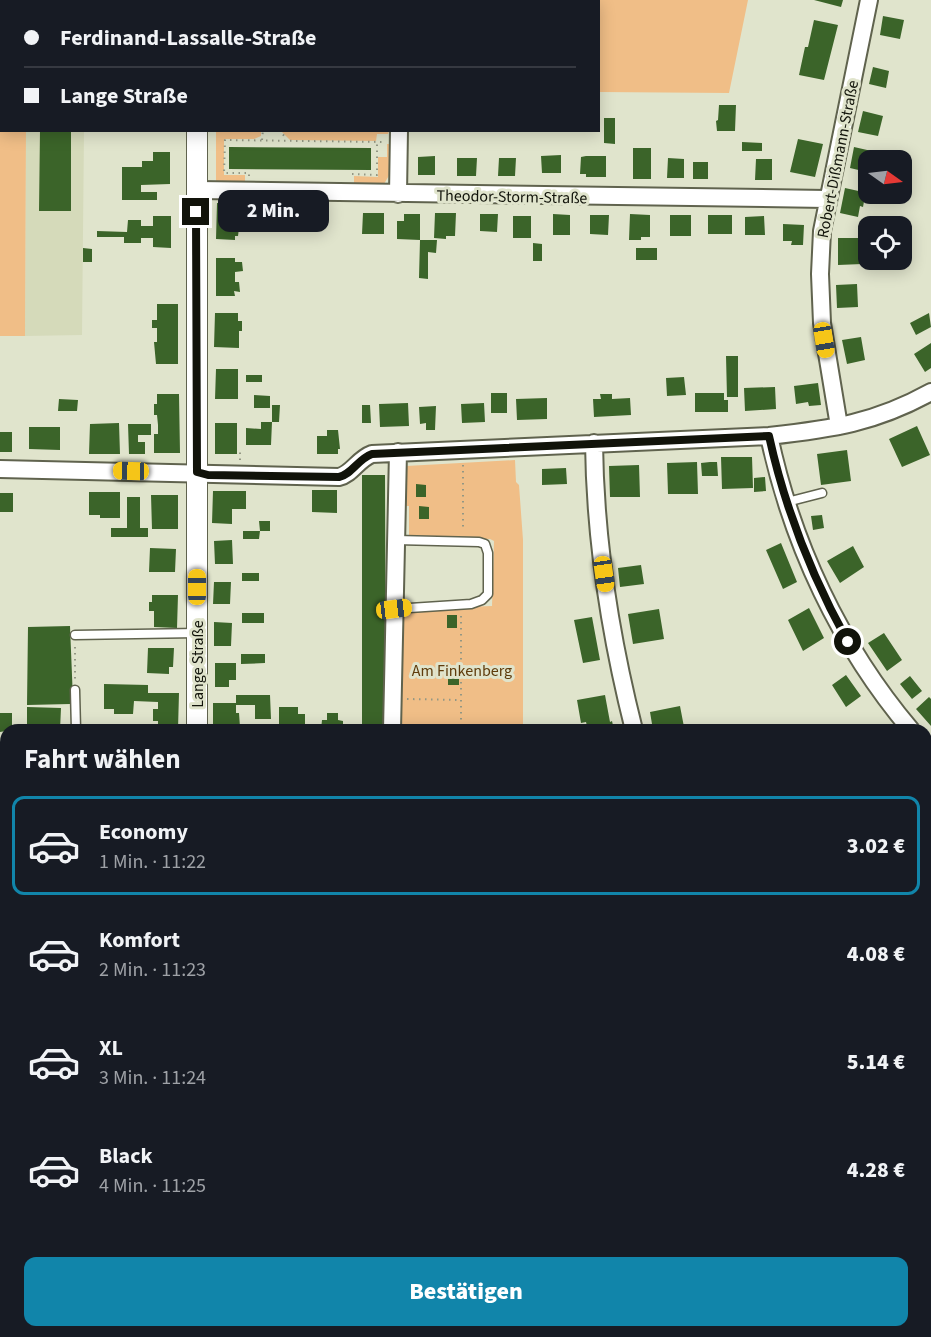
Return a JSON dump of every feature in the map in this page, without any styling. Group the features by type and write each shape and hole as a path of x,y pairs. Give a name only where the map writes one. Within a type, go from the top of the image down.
{"street":[{"name":"Robert-Dißmann-Straße","path":"839,426 821,308 822,231 868,0"},
{"name":"Lange Straße","path":"196,724 197,132"},
{"path":"398,194 399,136"},
{"name":"Theodor-Storm-Straße","path":"196,190 827,200"},
{"path":"0,469 339,477 348,473 363,457 372,454 769,436 824,429 871,419 931,392"},
{"path":"769,436 786,502 809,564 838,625 858,659 907,724"},
{"path":"594,443 604,574 621,673 633,724"},
{"path":"392,724 398,452"}],"lane":[{"path":"786,502 822,493"},
{"path":"394,609 461,604 482,600 488,594 488,553 485,544 396,540"},
{"path":"75,635 197,633"},
{"path":"75,690 76,724"}],"path":[{"path":"261,140 262,132"},
{"path":"281,132 289,140"},
{"path":"249,191 249,171 225,173 225,140 377,142 399,136"},
{"path":"352,170 352,174 376,175 377,142"},
{"path":"462,449 463,543"},
{"path":"461,604 461,724"},
{"path":"75,635 75,690"},
{"path":"393,699 461,700"}],"shaded area":[{"path":"26,132 84,132 82,335 25,336"}],"green space":[{"path":"600,0 748,0 729,93 600,92"},
{"path":"0,132 26,132 25,336 0,336"},
{"path":"216,132 261,132 261,136 254,139 224,139 224,175 245,175 245,182 216,181"},
{"path":"282,132 389,132 388,134 377,134 376,141 290,140"},
{"path":"387,144 393,144 391,172 384,184 354,183 354,176 378,177 378,157 387,157"},
{"name":"Am Finkenberg","path":"515,460 523,540 523,724 400,724 400,618 412,609 492,606 494,541 409,536 409,506 403,506 406,466"}],"building":[{"path":"814,0 843,0 841,7"},
{"path":"883,16 904,20 900,39 880,35"},
{"path":"814,20 838,25 824,80 799,75"},
{"path":"873,67 889,71 886,88 869,84"},
{"path":"719,105 736,105 735,131 717,131"},
{"path":"863,111 883,116 878,136 858,132"},
{"path":"604,118 615,118 615,144 604,143"},
{"path":"40,132 71,132 71,211 39,211"},
{"path":"798,139 823,144 815,177 790,172"},
{"path":"742,142 762,143 762,151 742,151"},
{"path":"229,147 371,148 371,170 229,169"},
{"path":"854,147 867,150 858,150 858,170 850,168"},
{"path":"633,148 651,148 651,179 633,179"},
{"path":"153,152 170,152 170,184 141,185 141,192 157,192 157,200 122,200 122,167 142,167 142,161 153,161"},
{"path":"561,155 561,173 542,173 541,156"},
{"path":"435,156 435,175 418,175 418,157"},
{"path":"606,156 606,177 586,177 586,174 580,174 581,157"},
{"path":"457,158 477,158 476,176 457,176"},
{"path":"499,158 516,158 515,176 498,176"},
{"path":"668,158 684,159 684,178 667,178"},
{"path":"756,159 772,159 772,180 755,180"},
{"path":"693,162 708,162 708,179 693,179"},
{"path":"845,188 858,191 858,204 864,204 863,207 860,206 858,217 840,213"},
{"path":"217,203 234,204 234,207 239,207 239,216 235,216 235,228 239,228 235,240 216,239"},
{"path":"363,213 384,213 384,234 362,234"},
{"path":"435,213 456,213 455,236 446,236 446,239 434,238"},
{"path":"404,214 420,214 420,240 397,239 397,221 404,221"},
{"path":"480,214 498,214 497,232 480,231"},
{"path":"553,214 570,215 570,235 553,235"},
{"path":"630,214 650,215 650,237 629,240"},
{"path":"590,215 609,215 608,235 590,234"},
{"path":"670,215 691,215 691,236 670,236"},
{"path":"708,215 732,215 732,234 708,234"},
{"path":"153,216 171,216 171,248 153,247 153,238 141,238 141,243 124,243 124,237 97,237 97,231 127,232 128,220 141,220 141,226 153,226"},
{"path":"513,216 531,216 531,238 513,238"},
{"path":"764,216 765,235 745,235 745,217"},
{"path":"783,224 804,225 803,245 791,245 792,241 783,241"},
{"path":"838,238 858,238 858,264 838,265"},
{"path":"420,240 437,240 436,253 428,252 428,279 419,278"},
{"path":"533,243 542,244 542,261 533,261"},
{"path":"83,248 92,249 92,262 83,262"},
{"path":"636,248 657,248 657,260 636,260"},
{"path":"216,258 235,258 235,262 242,262 243,271 235,272 235,282 239,282 240,292 234,291 235,296 216,296"},
{"path":"857,284 858,307 837,308 836,285"},
{"path":"157,304 178,304 178,364 156,364 154,342 157,342 157,328 152,328 152,320 157,320"},
{"path":"215,313 238,313 238,321 242,321 242,331 239,331 239,348 214,347"},
{"path":"929,313 931,327 916,335 910,323"},
{"path":"861,337 865,360 847,364 842,340"},
{"path":"931,343 931,368 925,372 914,354"},
{"path":"726,356 738,356 738,397 727,397"},
{"path":"216,369 238,369 238,399 215,399"},
{"path":"246,375 262,375 262,382 246,382"},
{"path":"684,377 686,395 667,396 666,378"},
{"path":"818,383 821,405 809,406 808,402 796,404 794,386"},
{"path":"775,387 776,409 745,411 744,388"},
{"path":"491,393 507,393 507,413 491,413"},
{"path":"695,393 724,393 724,400 728,400 728,412 695,412"},
{"path":"157,394 179,394 180,453 154,453 154,434 158,434 157,415 154,415"},
{"path":"600,394 612,394 612,399 630,398 631,415 594,417 593,399 601,399"},
{"path":"254,395 270,396 270,408 254,408"},
{"path":"547,398 547,419 517,420 516,399"},
{"path":"59,399 78,400 77,411 58,411"},
{"path":"408,403 409,426 380,427 379,404"},
{"path":"484,403 485,422 462,423 461,404"},
{"path":"272,405 280,405 279,422 272,422"},
{"path":"362,405 370,405 371,423 362,423"},
{"path":"436,406 435,430 426,430 426,423 420,424 419,407"},
{"path":"261,422 272,422 271,445 246,445 246,428 261,429"},
{"path":"119,423 120,454 89,454 90,424"},
{"path":"215,423 237,423 237,454 215,454"},
{"path":"128,424 151,424 151,435 138,435 138,442 145,442 145,454 129,454"},
{"path":"917,426 930,455 902,467 889,439"},
{"path":"29,427 60,427 60,450 29,449"},
{"path":"327,430 338,430 340,449 338,449 338,454 317,454 317,436 327,436"},
{"path":"0,432 12,432 12,452 0,452"},
{"path":"847,450 851,481 821,485 817,454"},
{"path":"721,457 752,457 753,488 722,489"},
{"path":"697,462 698,494 668,494 667,463"},
{"path":"717,462 718,476 702,476 701,463"},
{"path":"639,465 640,497 610,497 609,466"},
{"path":"566,468 567,484 542,485 542,469"},
{"path":"362,475 385,475 386,724 362,724"},
{"path":"765,477 766,491 754,492 754,478"},
{"path":"416,484 426,485 426,497 416,497"},
{"path":"312,490 337,490 337,513 312,512"},
{"path":"213,491 246,491 246,509 232,509 232,524 212,523"},
{"path":"89,492 120,492 120,518 100,518 100,515 89,515"},
{"path":"0,493 13,493 13,512 0,512"},
{"path":"151,495 178,495 178,529 152,529"},
{"path":"127,497 140,497 140,528 148,528 148,537 111,537 111,528 127,528"},
{"path":"419,506 429,507 429,519 419,519"},
{"path":"822,515 824,528 813,530 811,516"},
{"path":"259,521 270,521 270,531 260,531"},
{"path":"243,531 260,531 259,539 243,539"},
{"path":"232,540 233,564 215,564 214,541"},
{"path":"781,543 797,582 783,589 766,550"},
{"path":"853,546 864,567 840,583 827,561"},
{"path":"150,548 176,549 175,572 149,572"},
{"path":"641,565 644,584 620,587 618,568"},
{"path":"242,573 259,573 259,581 242,581"},
{"path":"214,582 231,582 230,604 213,604"},
{"path":"152,595 178,595 177,628 154,627 154,611 149,611"},
{"path":"809,608 824,638 803,651 788,620"},
{"path":"659,609 664,639 633,644 628,614"},
{"path":"242,613 264,613 264,623 242,623"},
{"path":"447,615 457,615 457,628 447,628"},
{"path":"592,617 600,660 583,663 574,620"},
{"path":"214,622 232,623 231,646 214,646"},
{"path":"70,626 73,700 70,700 70,704 27,705 28,627"},
{"path":"884,633 902,660 887,671 868,643"},
{"path":"148,648 174,648 173,667 169,667 169,674 147,673"},
{"path":"241,654 265,654 265,663 241,664"},
{"path":"215,663 236,663 236,680 229,680 229,687 215,687"},
{"path":"448,672 459,673 459,685 448,685"},
{"path":"846,675 861,696 846,707 832,685"},
{"path":"910,676 922,691 912,699 900,684"},
{"path":"104,684 148,685 148,693 179,693 178,724 158,724 158,721 153,721 153,709 158,709 158,702 134,701 133,714 114,714 114,709 104,709"},
{"path":"236,695 270,695 271,719 255,719 255,705 236,705 240,724 213,724 213,703 236,703"},
{"path":"605,695 610,722 612,721 613,724 581,723 577,700"},
{"path":"929,697 931,699 931,724 929,724 916,709"},
{"path":"680,706 683,724 652,724 650,712"},
{"path":"27,707 61,708 60,724 27,724"},
{"path":"279,707 298,707 298,714 305,714 305,724 279,724"},
{"path":"0,713 12,713 12,724 0,724"},
{"path":"327,713 338,713 338,720 343,721 343,724 322,724 322,720 327,720"}],"route":[{"path":"196,212 197,472 208,475 339,477 345,476 363,457 372,454 769,436 795,531 816,580 848,642"}]}
